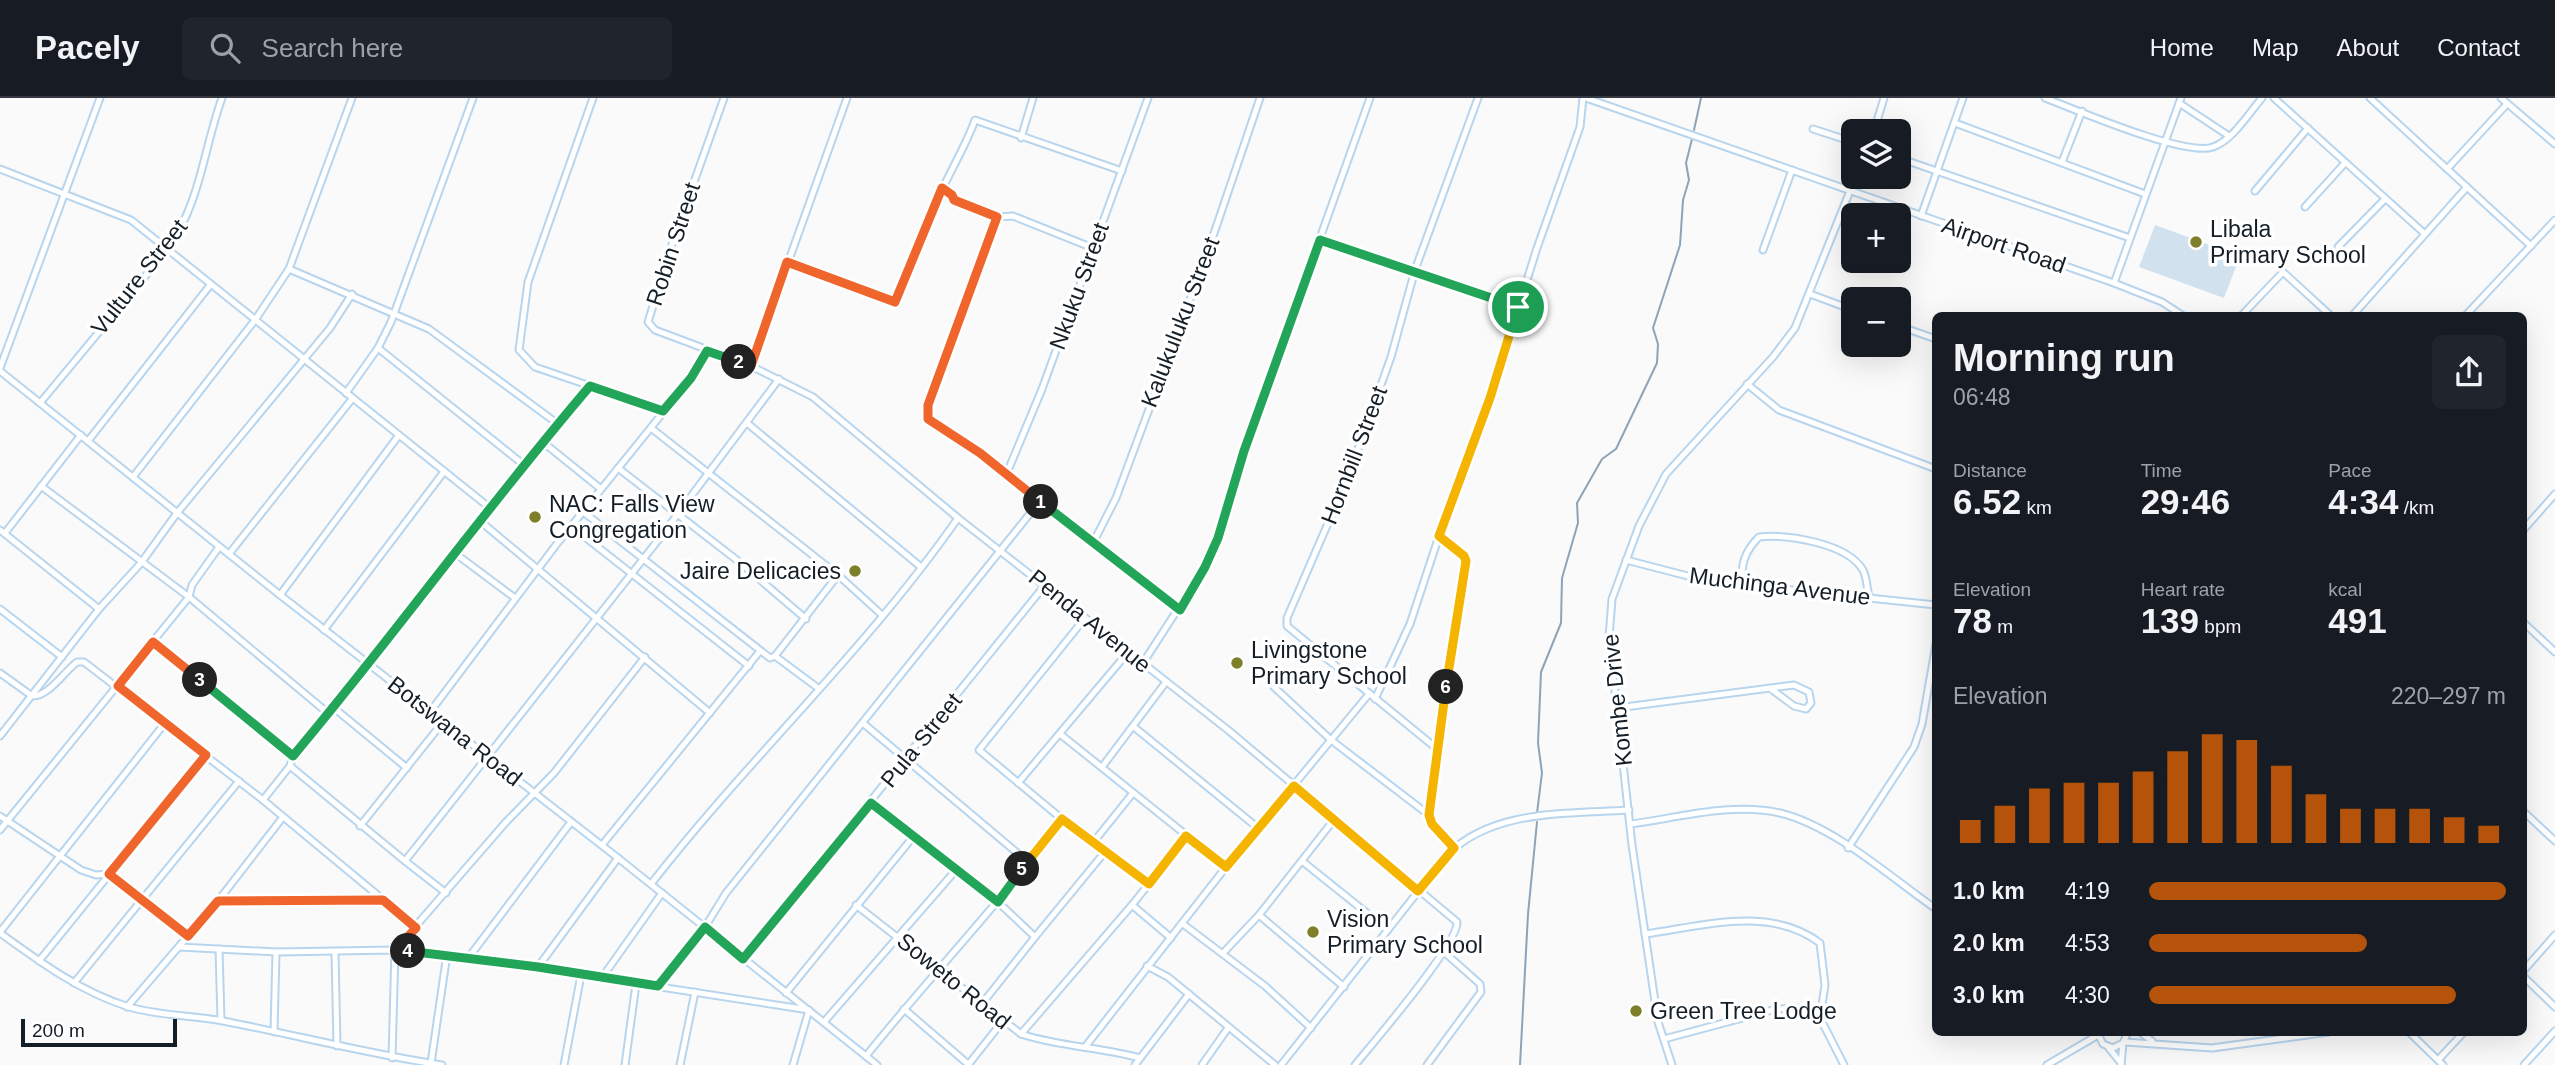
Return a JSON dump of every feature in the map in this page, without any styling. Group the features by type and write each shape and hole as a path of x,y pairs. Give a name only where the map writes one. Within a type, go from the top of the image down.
{"street":[{"path":"0,369 100,98"},
{"name":"Vulture Street","path":"40,403 167,250 197,196 209,133 222,98"},
{"path":"133,477 255,320 289,269 352,98"},
{"path":"346,393 378,348 394,314 473,98"},
{"path":"593,98 528,282 519,339 523,358 535,367 663,411"},
{"name":"Robin Street","path":"723,98 648,322 655,330 751,366"},
{"path":"751,366 847,98"},
{"path":"1021,138 1032,98"},
{"name":"Nkuku Street","path":"1007,473 1042,389 1148,98"},
{"name":"Kalukuluku Street","path":"1093,543 1116,498 1213,236 1259,98"},
{"path":"1143,663 1180,610 1218,538 1244,451 1370,98"},
{"name":"Hornbill Street","path":"1436,748 1331,660 1293,633 1287,626 1287,618 1348,477 1391,357 1415,271 1478,98"},
{"path":"1375,699 1410,624 1490,398 1518,307 1580,127 1584,98"},
{"name":"Airport Road","path":"1584,98 2114,284 2162,302 2177,312"},
{"path":"1878,119 1884,98"},
{"path":"1921,216 1963,98"},
{"path":"2045,98 2164,142 2201,149 2214,147 2229,136 2262,98"},
{"path":"2274,98 2425,234"},
{"path":"2501,98 2555,144"},
{"path":"2114,284 2180,100 2229,136"},
{"path":"2375,100 2531,246"},
{"path":"2447,169 2507,104"},
{"path":"2062,162 2082,111"},
{"path":"787,262 895,302 942,188 962,155 975,120 1122,171"},
{"path":"1955,123 2145,194"},
{"path":"2255,191 2308,128"},
{"path":"1813,129 1841,138"},
{"path":"1911,162 2130,239"},
{"path":"2305,207 2345,163"},
{"path":"0,169 123,215 490,508"},
{"path":"1763,250 1791,170"},
{"path":"2356,312 2467,187"},
{"path":"942,188 952,195 954,200 997,217 1013,216 1093,248"},
{"name":"Kombe Drive","path":"1672,1065 1664,1039 1645,934 1630,824 1609,620 1612,598 1626,560 1666,474 1790,336 1810,294 1850,191"},
{"path":"2338,247 2385,199"},
{"path":"997,217 976,268 926,414 932,424 1007,473 1180,610"},
{"path":"2469,312 2555,220"},
{"path":"1320,240 1415,271 1461,290 1518,307"},
{"path":"289,269 352,294 451,343 558,424"},
{"path":"2245,312 2285,272 2327,312"},
{"path":"88,441 211,284"},
{"path":"0,736 99,609 141,563 177,513 330,328 352,294"},
{"path":"1810,294 1841,306"},
{"path":"1911,330 1932,338"},
{"path":"378,348 524,465"},
{"path":"430,712 570,526 691,378 707,351"},
{"name":"Penda Avenue","path":"751,366 813,397 835,414 958,518 1129,651 1457,922 1457,929 1444,952"},
{"name":"Botswana Road","path":"0,369 219,547 536,793 877,1065"},
{"path":"405,861 709,474 779,379"},
{"path":"1747,384 1779,410 1932,467"},
{"path":"263,800 290,765 293,756 590,386"},
{"path":"229,554 352,399"},
{"path":"747,423 921,567"},
{"path":"651,428 838,575 882,615"},
{"path":"81,435 2,532 99,609"},
{"path":"280,595 399,435"},
{"path":"544,443 601,489"},
{"path":"618,468 676,516 738,561 806,619"},
{"path":"324,629 443,473"},
{"path":"41,486 189,597 329,714"},
{"path":"2527,525 2555,494"},
{"path":"658,986 705,927 726,893 1040,501"},
{"path":"582,512 760,651 770,657 775,656 818,688"},
{"path":"651,884 705,814 818,688 833,676 958,518"},
{"path":"480,521 710,713"},
{"path":"570,526 749,666"},
{"path":"1742,586 1741,570 1746,550 1759,537 1779,535 1813,542 1841,552 1857,562 1864,573 1869,597"},
{"path":"1439,536 1464,556 1466,561 1436,748 1429,815 1432,824 1454,848"},
{"path":"0,830 189,597 192,585 219,547"},
{"path":"456,554 515,598"},
{"name":"Muchinga Avenue","path":"1626,560 1707,581 1932,605"},
{"path":"775,656 838,575"},
{"name":"Pula Street","path":"743,959 1045,585"},
{"path":"0,609 62,657"},
{"path":"1085,618 979,750 1092,844 1149,884"},
{"path":"2527,626 2555,652"},
{"path":"153,642 293,756"},
{"path":"602,845 760,651"},
{"path":"1018,783 1129,651"},
{"path":"392,1058 395,950 517,810 536,793 645,657"},
{"path":"0,673 32,696 46,693 77,662 84,662 263,800 416,928"},
{"path":"1848,848 1914,747 1932,673"},
{"path":"1102,767 1166,682"},
{"path":"1617,708 1771,689 1800,686 1809,692 1811,703 1806,709 1794,706 1771,689"},
{"path":"1273,687 1331,740 1429,815"},
{"path":"1085,1047 1226,867 1369,694"},
{"path":"334,708 407,768"},
{"path":"360,826 443,722"},
{"path":"165,723 0,933 74,983 127,1007 169,1016 221,1020 392,1058 442,1065"},
{"path":"864,724 1028,862"},
{"path":"1134,727 1258,828"},
{"path":"1060,734 1226,867"},
{"path":"39,961 206,755"},
{"path":"290,765 360,826 446,893"},
{"path":"74,983 239,781"},
{"path":"1092,844 1133,793"},
{"path":"871,803 998,902 1035,937"},
{"path":"1281,1065 1454,848 1478,830 1505,821 1629,810"},
{"path":"1630,824 1737,811 1778,813 1808,822 1932,906"},
{"path":"2527,815 2554,838"},
{"path":"0,816 59,857 96,875 109,874 188,936"},
{"path":"127,1007 218,901 283,817"},
{"path":"866,1056 998,902 1062,819"},
{"path":"1223,953 1259,915 1333,821"},
{"path":"469,957 571,822"},
{"path":"1021,1034 1132,905 1186,836"},
{"path":"786,993 913,837"},
{"path":"981,1005 1104,853"},
{"path":"538,967 618,858"},
{"path":"1302,862 1388,930"},
{"path":"824,1021 956,870"},
{"path":"601,979 662,893"},
{"path":"218,901 383,900"},
{"name":"Soweto Road","path":"856,905 1002,1022 1021,1034 1109,1049 1140,1058"},
{"path":"1132,905 1171,938"},
{"path":"1259,915 1344,987"},
{"path":"1645,934 1749,920 1775,923 1808,934 1821,943 1825,965 1820,1018 1844,1065"},
{"path":"1183,924 1223,953 1311,1028"},
{"path":"2527,967 2555,935"},
{"path":"179,947 276,952 395,950 447,954 808,1010 793,1065"},
{"path":"219,949 221,1020"},
{"path":"274,1032 276,952"},
{"path":"335,952 337,1046"},
{"path":"1355,1065 1444,952 1480,984 1481,992 1427,1065"},
{"path":"431,1063 447,954"},
{"path":"1147,966 1189,994 1275,1065"},
{"path":"565,1065 581,975"},
{"path":"2527,980 2555,1007"},
{"path":"625,1065 636,984"},
{"path":"680,1065 695,992"},
{"path":"1135,1065 1189,994"},
{"path":"1664,1039 1776,1009 1802,1008 1820,1018"},
{"path":"904,1009 969,1065 1002,1022"},
{"path":"1202,1065 1228,1028"},
{"path":"2524,1065 2555,1031"},
{"path":"2047,1065 2095,1036"},
{"path":"2100,1036 2121,1064"},
{"path":"2121,1064 2126,1036"},
{"path":"2145,1036 2152,1041"},
{"path":"2108,1047 2124,1042 2152,1041 2212,1048 2300,1036"},
{"path":"2413,1036 2441,1063 2461,1036"}],"shaded area":[{"path":"2155,225 2240,256 2224,298 2139,267"}],"waterway":[{"path":"1694,130 1701,98"},
{"path":"1537,813 1542,773 1538,743 1541,672 1561,623 1562,578 1578,523 1577,503 1602,459 1616,449 1657,363 1658,344 1653,328 1680,245 1683,200 1689,180 1686,163 1692,139"},
{"path":"1520,1065 1528,914 1537,822"}],"place":[{"name":"Libala Primary School","path":"2196,242"},
{"name":"NAC: Falls View Congregation","path":"535,517"},
{"name":"Jaire Delicacies","path":"855,571"},
{"name":"Livingstone Primary School","path":"1237,663"},
{"name":"Vision Primary School","path":"1313,932"},
{"name":"Green Tree Lodge","path":"1636,1011"}],"route":[{"path":"942,188 952,195 954,200 997,217 976,268 928,405 928,419 1007,473 1180,610 1218,538 1244,451 1320,240 1415,271 1461,290 1518,307 1496,381 1439,536 1464,556 1466,561 1436,748 1429,815 1432,824 1454,848 1418,891 1294,786 1226,867 1186,836 1149,884 1062,819 998,902 871,803 743,959 705,927 658,986 447,954 395,950 416,928 383,900 218,901 188,936 109,874 206,755 118,686 153,642 293,756 393,636 524,465 590,386 663,411 691,378 707,351 751,366 787,262 895,302 942,188"}]}
